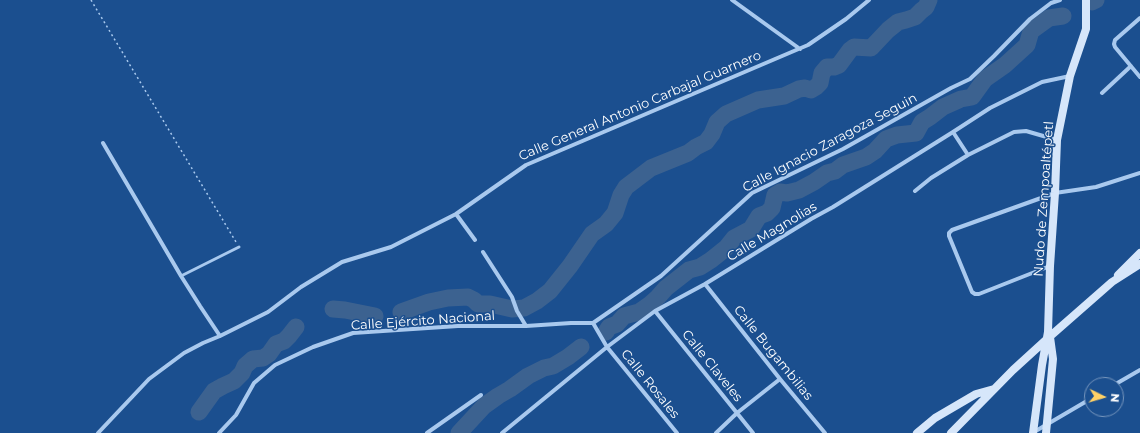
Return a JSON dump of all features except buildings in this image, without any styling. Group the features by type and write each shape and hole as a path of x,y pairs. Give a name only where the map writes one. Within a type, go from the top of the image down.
{"street":[{"path":"732,0 800,49"},
{"name":"Calle General Antonio Carbajal Guarnero","path":"98,433 149,379 184,353 268,312 301,287 342,262 391,247 456,214 526,165 800,49 846,19 869,0"},
{"name":"Calle Ignacio Zaragoza Seguin","path":"593,323 661,276 752,193 843,149 970,78 1030,19 1050,3 1060,0"},
{"name":"Nudo de Zempoaltépetl","path":"1048,336 1050,266 1057,140 1070,76 1086,29 1086,0"},
{"path":"1140,18 1115,40 1114,44 1140,78"},
{"path":"1102,93 1131,66"},
{"name":"Calle Magnolias","path":"502,433 607,347 655,311 705,284 833,207 990,108 1042,82 1070,76"},
{"path":"915,191 931,178 968,155 1014,132 1026,130 1057,140"},
{"path":"953,132 968,155"},
{"path":"103,143 181,276 220,336"},
{"path":"1050,266 979,294 975,294 972,292 949,233 952,230 1055,193 1096,187 1140,173"},
{"path":"456,214 475,240"},
{"path":"483,252 512,297 517,311 526,326"},
{"path":"1112,282 1140,253"},
{"path":"952,433 1048,336 1112,282 1140,264"},
{"name":"Calle Bugambilias","path":"705,284 825,433"},
{"name":"Calle Claveles","path":"655,311 753,433"},
{"path":"593,323 607,347"},
{"name":"Calle Ejército Nacional","path":"218,433 236,416 254,383 275,365 313,347 352,333 458,326 526,326 593,323"},
{"path":"1046,433 1053,359 1048,336"},
{"path":"1033,433 1042,364 1048,336"},
{"name":"Calle Rosales","path":"607,347 677,433"},
{"path":"1124,379 1140,370"},
{"path":"716,433 737,413 780,379"},
{"path":"917,433 936,418 976,394 994,389"},
{"path":"427,433 481,395"},
{"path":"1033,433 1084,403"}],"lane":[{"path":"181,276 239,247"}],"path":[{"path":"91,0 239,247"}],"waterway":[{"path":"401,312 429,302 448,298 468,297 478,304 490,304 512,309 524,308 537,301 550,291 570,266 592,234 606,224 615,213 621,195 626,187 651,168 688,153 706,142 712,134 717,122 726,114 758,100 784,96 799,89 805,88 811,90 816,87 820,83 822,73 827,67 839,65 854,47 871,48 898,22 915,17 926,7 929,0"},
{"path":"1092,2 1096,0"},
{"path":"606,332 609,327 617,324 624,316 639,312 649,305 666,288 689,270 700,267 711,260 726,248 734,238 751,229 759,216 767,213 772,208 775,195 780,192 787,193 799,190 827,173 835,171 843,165 866,157 875,151 886,139 897,135 916,133 922,122 943,107 961,99 972,97 985,79 1005,65 1027,45 1031,31 1049,18 1063,16"},
{"path":"333,309 375,316"},
{"path":"199,412 214,391 234,381 242,373 245,366 253,359 263,358 269,354 276,344 284,341 296,327"},
{"path":"459,433 484,406 498,396 528,376 544,368 553,366 581,347"}]}
